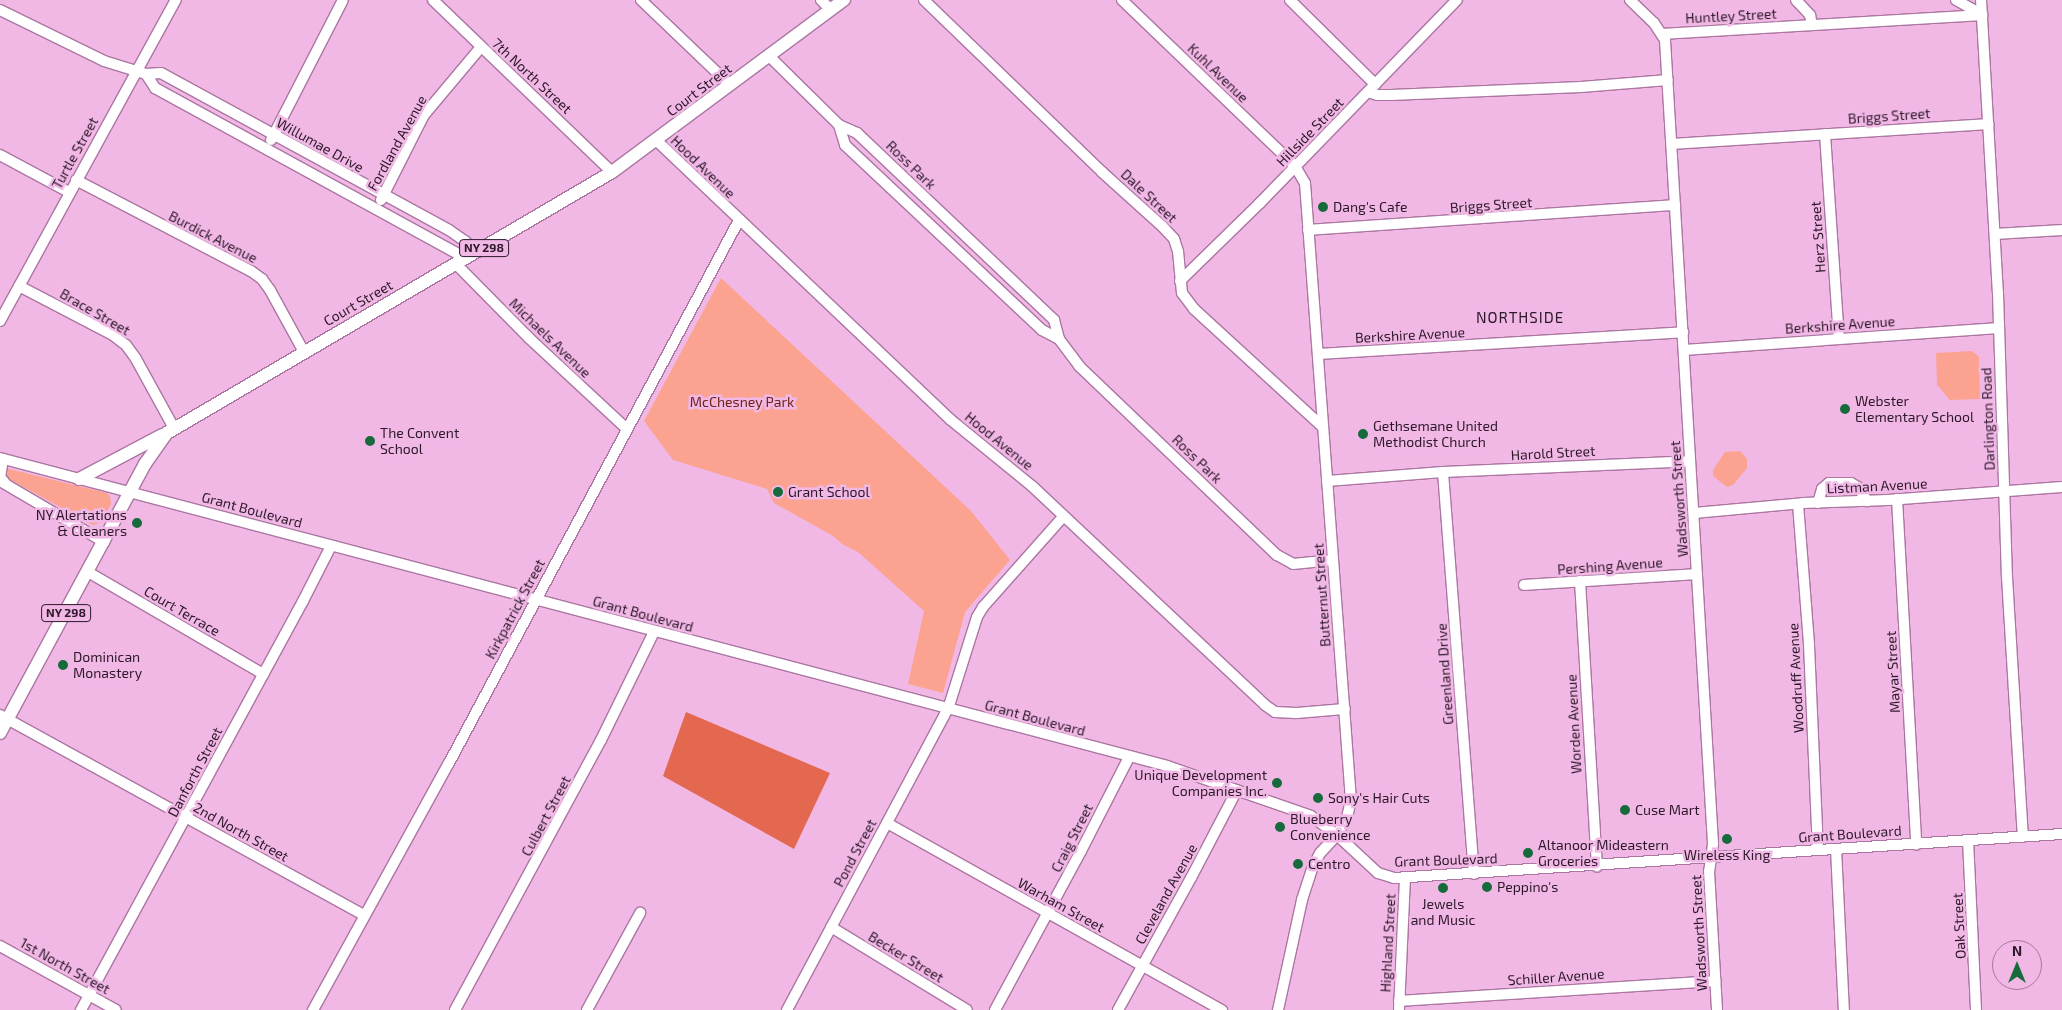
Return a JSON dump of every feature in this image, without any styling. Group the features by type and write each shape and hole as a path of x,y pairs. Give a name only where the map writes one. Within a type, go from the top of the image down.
{"main road":[{"name":"Court Street","path":"0,733 4,717 88,572 145,464 170,430 612,172 657,141 844,0"},
{"path":"79,479 170,430"}],"street":[{"name":"Turtle Street","path":"0,321 69,192 141,73 176,0"},
{"path":"267,147 343,0"},
{"name":"7th North Street","path":"433,0 612,172"},
{"path":"641,0 730,85"},
{"path":"820,0 831,10"},
{"name":"Dale Street","path":"924,0 1102,172 1162,226 1174,239 1178,252 1182,293 1194,309 1323,427"},
{"name":"Kuhl Avenue","path":"1122,0 1295,166"},
{"path":"1290,0 1378,95 1668,80"},
{"path":"1630,0 1662,34"},
{"path":"1796,0 1810,15 1812,25"},
{"path":"1956,0 1982,15"},
{"name":"Darlington Road","path":"1981,0 1999,328 2004,491 2023,837"},
{"name":"Hillside Street","path":"1180,281 1295,166 1454,1"},
{"name":"Willumae Drive","path":"0,10 71,47 104,61 141,73 161,73 383,196 449,230 465,241 466,258"},
{"name":"Huntley Street","path":"1662,34 1982,15"},
{"name":"Wadsworth Street","path":"1662,34 1665,40 1668,80 1694,513 1712,857 1709,871 1717,1010"},
{"name":"Fordland Avenue","path":"377,208 424,116 481,47"},
{"name":"Ross Park","path":"769,56 839,125 857,133 1054,320 1059,339 1078,366 1277,555 1292,564 1333,560"},
{"name":"Willumae Drive","path":"141,73 155,88 267,147 466,258"},
{"name":"Briggs Street","path":"1672,144 1988,124"},
{"name":"Ross Park","path":"839,125 845,144 1042,330 1059,339"},
{"name":"Herz Street","path":"1825,134 1839,339"},
{"name":"Hood Avenue","path":"657,141 951,420 978,444 1008,465 1275,712 1296,713 1345,709"},
{"path":"0,155 69,192"},
{"name":"Butternut Street","path":"1278,1010 1307,884 1320,853 1337,835 1346,817 1351,800 1305,183 1295,166"},
{"name":"Burdick Avenue","path":"76,180 252,271 270,290 304,352"},
{"name":"Briggs Street","path":"1308,230 1675,205"},
{"name":"Kirkpatrick Street","path":"313,1010 449,763 739,220"},
{"path":"1994,234 2062,230"},
{"name":"Michaels Avenue","path":"466,258 529,338 627,429"},
{"name":"Brace Street","path":"19,286 113,335 126,345 136,359 170,430"},
{"name":"Berkshire Avenue","path":"1684,350 1999,328"},
{"name":"Berkshire Avenue","path":"1318,354 1683,332"},
{"path":"2,459 0,477 2,482 104,542"},
{"name":"Grant Boulevard","path":"2,459 1168,766 1300,811 1337,835 1378,873 1394,878 2062,834"},
{"name":"Harold Street","path":"1327,481 1443,472 1690,461"},
{"name":"Greenland Drive","path":"1443,472 1474,874"},
{"path":"1818,503 1822,489 1829,483 1851,483 1858,487 1867,501"},
{"name":"Listman Avenue","path":"1694,513 1798,504 2062,487"},
{"name":"Mayar Street","path":"1897,499 1916,844"},
{"name":"Woodruff Avenue","path":"1798,504 1809,645 1818,850"},
{"name":"Pond Street","path":"787,1010 948,709 969,638 983,608 1063,517"},
{"name":"Danforth Street","path":"81,1010 264,674 331,546"},
{"name":"Court Terrace","path":"88,572 264,674"},
{"name":"Pershing Avenue","path":"1524,585 1697,574"},
{"name":"Worden Avenue","path":"1580,581 1597,866"},
{"name":"Culbert Street","path":"456,1010 596,749 654,632"},
{"name":"2nd North Street","path":"4,717 364,915"},
{"name":"Craig Street","path":"995,1010 1129,757"},
{"name":"Cleveland Avenue","path":"1118,1010 1237,790"},
{"name":"Warham Street","path":"887,823 1222,1010"},
{"name":"Oak Street","path":"1968,840 1976,1010"},
{"path":"1836,849 1844,1010"},
{"name":"Highland Street","path":"1399,1006 1405,877"},
{"path":"587,1010 640,913"},
{"name":"Becker Street","path":"831,927 967,1010"},
{"name":"1st North Street","path":"0,946 116,1010"},
{"name":"Schiller Avenue","path":"1399,1006 1715,981"}],"green space":[{"name":"McChesney Park","path":"721,278 971,511 1010,560 965,612 943,693 908,684 924,611 858,552 774,503 767,489 673,460 644,421"},
{"path":"1972,351 1979,357 1980,399 1950,400 1937,385 1936,353"},
{"path":"1740,451 1747,459 1747,468 1733,485 1727,487 1713,476 1713,470 1725,452"},
{"path":"5,468 107,493 110,496 111,504 102,522 93,525 5,477"}],"shaded area":[{"path":"686,712 830,773 794,849 663,776"}],"place":[{"name":"Dang's Cafe","path":"1323,207"},
{"name":"Webster Elementary School","path":"1845,409"},
{"name":"Gethsemane United Methodist Church","path":"1363,434"},
{"name":"The Convent School","path":"370,441"},
{"name":"Grant School","path":"778,492"},
{"name":"NY Alertations & Cleaners","path":"137,523"},
{"name":"Dominican Monastery","path":"63,665"},
{"name":"Unique Development Companies Inc.","path":"1277,783"},
{"name":"Sony's Hair Cuts","path":"1318,798"},
{"name":"Cuse Mart","path":"1625,810"},
{"name":"Blueberry Convenience","path":"1280,827"},
{"name":"Wireless King","path":"1727,839"},
{"name":"Altanoor Mideastern Groceries","path":"1528,853"},
{"name":"Centro","path":"1298,864"},
{"name":"Peppino's","path":"1487,887"},
{"name":"Jewels and Music","path":"1443,888"}],"district":[{"name":"NORTHSIDE","path":"1520,318"}]}
